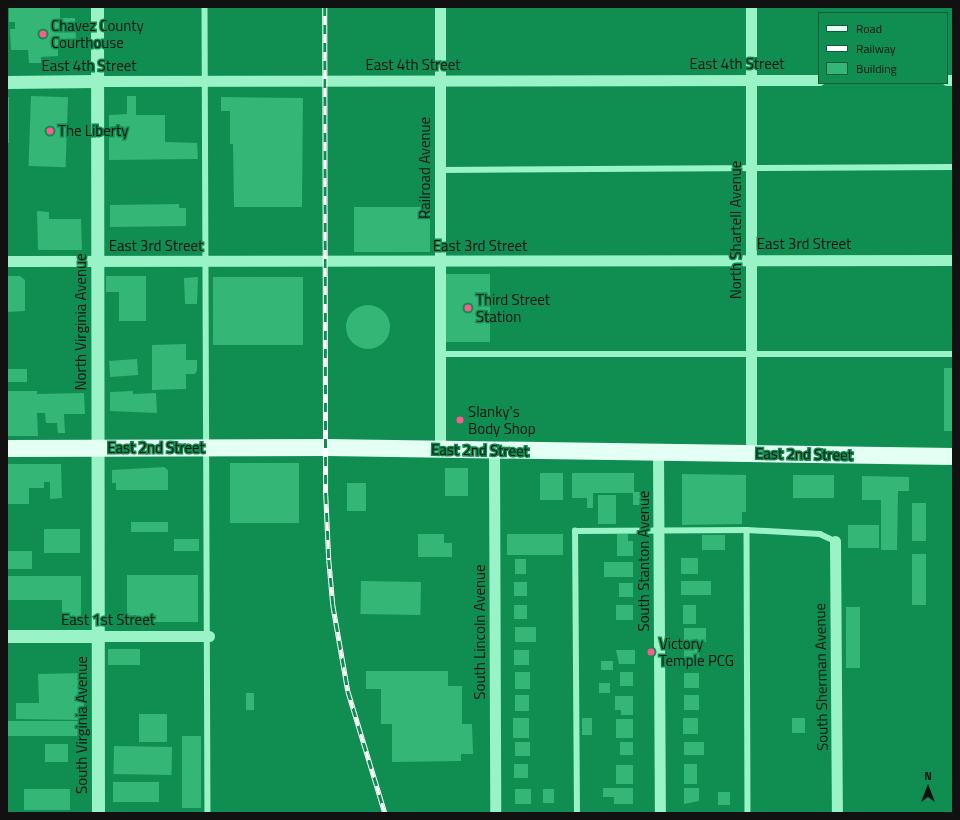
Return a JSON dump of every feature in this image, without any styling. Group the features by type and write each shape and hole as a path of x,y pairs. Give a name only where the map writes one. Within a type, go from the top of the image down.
{"main road":[{"name":"East 2nd Street","path":"7,448 494,450 953,456"}],"street":[{"name":"North Virginia Avenue","path":"97,7 98,636"},
{"name":"Railroad Avenue","path":"440,7 440,450"},
{"name":"North Shartell Avenue","path":"751,7 751,454"},
{"name":"East 4th Street","path":"7,82 818,80"},
{"name":"East 3rd Street","path":"7,261 751,259 953,260"},
{"name":"South Lincoln Avenue","path":"494,450 495,813"},
{"name":"South Stanton Avenue","path":"658,452 660,813"},
{"name":"South Sherman Avenue","path":"835,541 837,813"},
{"name":"East 1st Street","path":"7,636 209,636"},
{"name":"South Virginia Avenue","path":"98,636 98,813"}],"lane":[{"path":"205,7 209,636 208,813"},
{"path":"440,170 953,167"},
{"path":"440,354 751,356 953,354"},
{"path":"577,813 575,530 747,530 820,534 835,541"},
{"path":"747,530 748,813"}],"building":[{"name":"Chavez County Courthouse","path":"9,7 60,7 60,18 75,18 76,39 58,39 58,56 41,57 41,63 29,63 28,50 11,50 10,29 15,29 15,22 9,22"},
{"name":"The Liberty","path":"31,96 68,97 66,167 29,166"},
{"path":"127,96 136,96 136,115 165,115 165,142 197,143 198,159 109,160 109,115 127,114"},
{"path":"7,97 9,97 9,143 7,143"},
{"path":"221,97 303,98 302,207 234,207 233,144 230,144 230,111 221,111"},
{"path":"179,204 179,208 186,208 186,226 110,227 110,205"},
{"path":"354,207 430,207 430,252 354,252"},
{"path":"37,211 49,212 49,219 81,219 82,250 38,250"},
{"name":"Third Street Station","path":"446,274 490,274 490,342 446,342"},
{"path":"7,276 20,276 25,280 25,311 7,312"},
{"path":"106,276 146,276 146,321 119,321 119,292 106,292"},
{"path":"198,277 197,304 185,304 184,278"},
{"path":"213,277 303,277 303,345 213,345"},
{"path":"372,305 377,306 384,311 389,318 389,336 384,343 377,348 364,349 359,348 352,343 347,336 346,323 347,318 352,311 359,306"},
{"path":"186,344 186,360 197,360 197,370 195,374 186,374 186,389 152,390 152,345"},
{"path":"137,359 138,375 110,377 109,361"},
{"path":"944,368 953,368 953,431 944,431"},
{"path":"7,369 27,369 27,382 7,382"},
{"path":"7,391 37,391 37,394 84,393 85,414 64,414 65,433 58,433 57,423 46,423 45,413 37,413 38,436 7,436"},
{"path":"133,391 133,394 156,393 157,413 110,411 110,392"},
{"path":"230,463 299,463 299,523 230,523"},
{"path":"7,464 61,464 62,498 50,499 50,482 44,482 44,488 29,488 29,504 7,504"},
{"path":"164,467 168,470 168,490 116,490 116,483 112,483 112,470"},
{"path":"445,468 468,468 468,496 445,496"},
{"path":"540,473 563,473 563,500 540,500"},
{"path":"572,473 634,473 634,492 643,492 643,505 633,505 633,493 593,493 593,508 587,508 587,498 572,498"},
{"path":"682,474 746,475 746,512 742,512 742,524 682,525"},
{"path":"793,475 834,475 834,498 793,498"},
{"path":"862,476 909,477 909,491 898,491 897,550 881,550 881,500 862,500"},
{"path":"347,483 366,483 366,511 347,511"},
{"path":"598,495 616,495 616,524 598,524"},
{"path":"912,503 926,503 926,541 912,541"},
{"path":"131,522 168,522 168,532 131,532"},
{"path":"848,525 879,525 879,548 848,548"},
{"path":"44,529 80,529 80,553 44,553"},
{"path":"418,534 444,534 444,543 452,543 452,557 418,557"},
{"path":"507,534 563,534 563,555 507,555"},
{"path":"617,534 628,534 628,541 633,541 633,556 617,556"},
{"path":"702,535 725,535 725,550 702,550"},
{"path":"174,539 199,539 199,551 174,551"},
{"path":"7,551 32,551 32,569 7,569"},
{"path":"912,554 926,554 926,605 912,605"},
{"path":"681,558 698,558 698,574 681,574"},
{"path":"515,559 526,559 526,574 515,574"},
{"path":"604,562 633,562 633,577 604,577"},
{"path":"127,575 198,575 198,622 127,622"},
{"path":"7,576 81,576 81,621 62,621 62,600 7,600"},
{"path":"361,581 421,582 420,615 360,614"},
{"path":"681,581 711,581 711,595 681,595"},
{"path":"514,582 527,582 527,596 514,596"},
{"path":"619,583 633,583 633,597 619,597"},
{"path":"514,605 527,605 527,619 514,619"},
{"path":"616,605 633,605 633,620 616,620"},
{"path":"683,605 696,605 696,624 683,624"},
{"path":"846,607 860,607 860,668 846,668"},
{"path":"515,627 536,627 536,642 515,642"},
{"path":"684,628 706,628 706,642 684,642"},
{"path":"108,649 140,649 140,665 108,665"},
{"path":"684,649 699,649 699,664 684,664"},
{"path":"514,650 529,650 529,665 514,665"},
{"path":"616,650 635,650 635,664 619,664"},
{"path":"601,661 613,661 613,670 601,670"},
{"path":"366,671 448,671 448,686 462,686 462,724 472,724 473,754 461,754 461,761 392,762 392,724 381,724 381,689 366,689"},
{"path":"515,672 530,672 530,689 515,689"},
{"path":"620,672 633,672 633,686 620,686"},
{"path":"83,673 84,720 16,719 16,703 39,703 38,674"},
{"path":"684,673 699,673 699,688 684,688"},
{"path":"599,683 610,683 610,693 599,693"},
{"path":"246,693 254,693 254,710 246,710"},
{"path":"515,695 529,695 529,711 515,711"},
{"path":"684,695 699,695 699,710 684,710"},
{"path":"615,696 633,696 633,715 621,715 621,710 615,710"},
{"path":"139,714 167,714 167,742 139,742"},
{"path":"513,718 529,718 529,738 513,738"},
{"path":"582,718 592,718 592,735 582,735"},
{"path":"683,718 698,718 698,734 683,734"},
{"path":"792,718 805,718 805,733 792,733"},
{"path":"616,719 633,719 633,738 616,738"},
{"path":"7,721 80,721 80,736 7,736"},
{"path":"182,736 201,736 201,808 182,808"},
{"path":"515,742 530,742 530,756 515,756"},
{"path":"620,742 633,742 633,755 620,755"},
{"path":"684,742 704,742 704,755 684,755"},
{"path":"45,744 68,744 68,762 45,762"},
{"path":"114,746 172,747 172,775 114,774"},
{"path":"514,764 528,764 528,778 514,778"},
{"path":"684,764 697,764 697,784 684,784"},
{"path":"616,765 633,765 633,784 616,784"},
{"path":"113,782 159,782 159,802 113,802"},
{"path":"603,788 633,788 633,804 614,804 614,797 603,797"},
{"path":"684,788 699,788 699,801 684,804"},
{"path":"24,789 70,789 70,810 24,810"},
{"path":"515,789 531,789 531,804 515,804"},
{"path":"543,789 554,789 554,803 543,803"},
{"path":"718,792 730,792 730,805 718,805"}],"railway":[{"path":"325,7 326,495 329,560 333,605 348,691 385,813"}],"place":[{"name":"Chavez County Courthouse","path":"43,34"},
{"name":"The Liberty","path":"50,131"},
{"name":"Third Street Station","path":"468,308"},
{"name":"Slanky's Body Shop","path":"460,420"},
{"name":"Victory Temple PCG","path":"651,652"}]}
